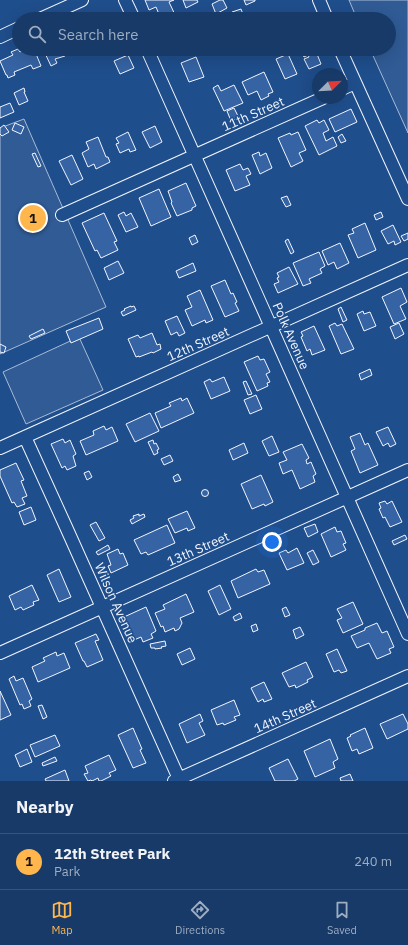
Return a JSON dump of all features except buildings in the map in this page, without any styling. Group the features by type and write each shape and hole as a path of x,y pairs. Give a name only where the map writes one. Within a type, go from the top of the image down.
{"street":[{"path":"55,12 82,0"},
{"path":"125,0 131,12"},
{"path":"318,0 324,12"},
{"path":"0,37 12,31"},
{"name":"Polk Avenue","path":"150,56 408,634"},
{"path":"343,56 404,179 408,199"},
{"path":"348,86 356,83"},
{"name":"11th Street","path":"62,215 312,103"},
{"name":"12th Street","path":"0,448 408,265"},
{"name":"Wilson Avenue","path":"25,437 178,780"},
{"name":"13th Street","path":"0,652 408,470"},
{"name":"14th Street","path":"178,780 408,676"}],"shaded area":[{"path":"349,0 408,0 408,133 373,56 396,56 396,12 354,12"},
{"path":"24,119 106,307 0,354 0,128"},
{"path":"79,337 103,390 26,424 3,372"}],"place":[{"name":"12th Street Park","path":"33,218"}]}
